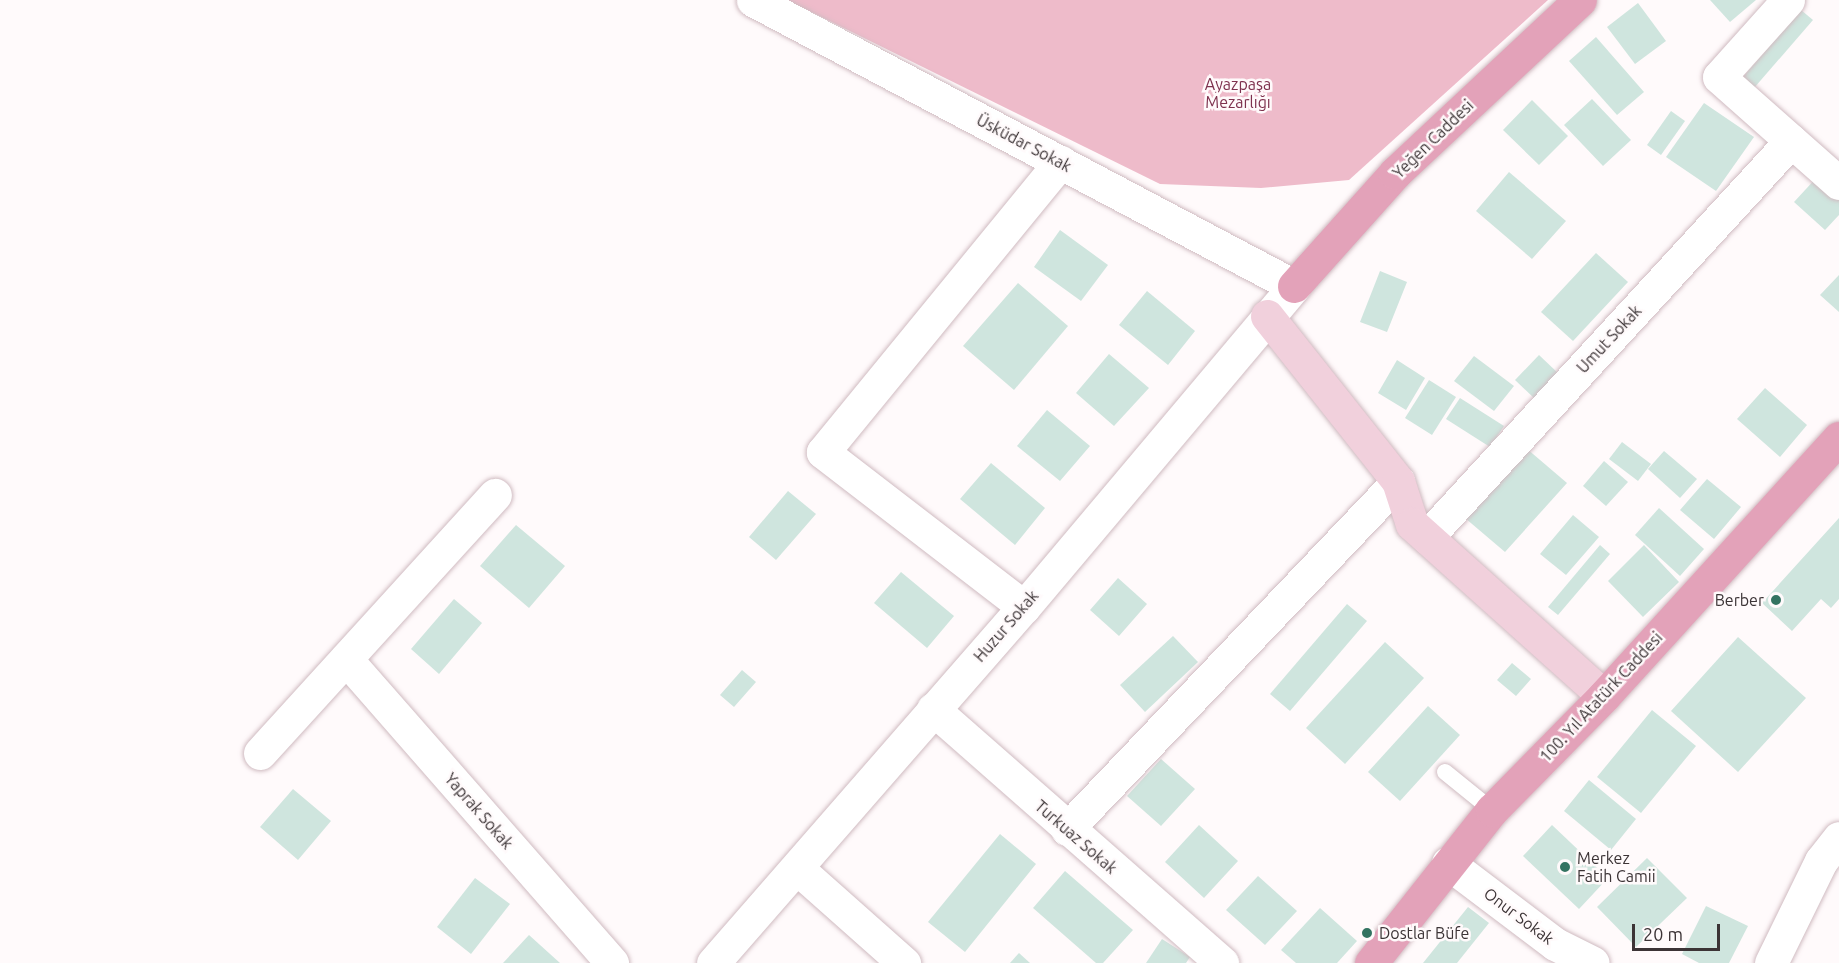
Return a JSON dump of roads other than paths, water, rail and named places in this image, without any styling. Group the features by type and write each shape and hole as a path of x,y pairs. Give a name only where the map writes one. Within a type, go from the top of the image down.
{"main road":[{"name":"Yeğen Caddesi","path":"1294,286 1395,173 1580,0"},
{"name":"100. Yıl Atatürk Caddesi","path":"1371,963 1492,810 1604,696 1839,438"}],"street":[{"name":"Üsküdar Sokak","path":"753,0 1294,286"},
{"path":"1788,0 1719,77 1839,183"},
{"name":"Umut Sokak","path":"1427,537 1791,141"},
{"path":"1024,607 823,452 1060,162"},
{"name":"Huzur Sokak","path":"713,963 798,869 933,709 1024,607 1294,286"},
{"path":"1267,316 1398,481 1412,524 1604,696"},
{"path":"1067,830 1398,481"},
{"path":"260,753 495,495"},
{"name":"Yaprak Sokak","path":"346,659 612,963"},
{"name":"Turkuaz Sokak","path":"933,709 1067,830 1222,963"},
{"path":"1771,963 1821,861 1839,838"},
{"name":"Onur Sokak","path":"1448,863 1555,944 1593,963"},
{"path":"798,869 904,963"}],"lane":[{"path":"1445,772 1492,810"}],"place":[{"name":"Berber","path":"1776,600"},
{"name":"Merkez Fatih Camii","path":"1565,867"},
{"name":"Dostlar Büfe","path":"1367,933"}],"park label":[{"name":"Ayazpaşa Mezarlığı","path":"1238,93"}]}
